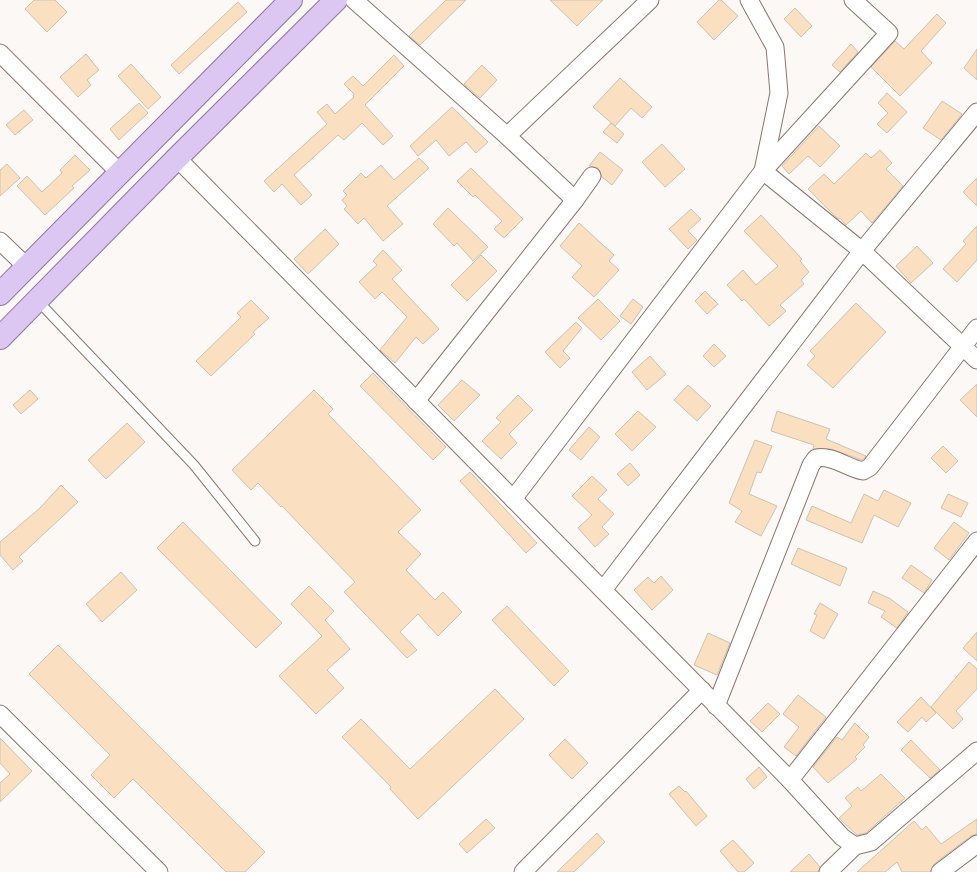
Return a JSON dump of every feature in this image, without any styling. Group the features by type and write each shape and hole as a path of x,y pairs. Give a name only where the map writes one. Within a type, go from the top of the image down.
{"main road":[{"path":"0,294 291,0"},
{"path":"0,338 177,158 336,0"}],"street":[{"path":"354,0 507,136 576,200"},
{"path":"507,136 650,0"},
{"path":"749,0 775,47 779,93 763,171"},
{"path":"513,499 763,171 889,33 853,0"},
{"path":"0,53 120,173"},
{"path":"603,590 862,251 977,112"},
{"path":"177,158 702,690 790,780 842,836 854,846"},
{"path":"763,171 862,251 977,360"},
{"path":"416,401 576,200 592,176"},
{"path":"0,241 27,267"},
{"path":"716,706 810,465 816,458 825,456 856,470 863,471 870,467 977,328"},
{"path":"790,780 977,541"},
{"path":"523,872 702,690"},
{"path":"0,714 159,872"},
{"path":"828,872 854,846 871,842 977,751"},
{"path":"940,872 977,844"}],"lane":[{"path":"37,300 194,465 255,541"}],"building":[{"path":"34,0 55,0 67,12 47,32 25,9"},
{"path":"446,0 466,0 420,45 409,36"},
{"path":"550,0 603,0 577,26"},
{"path":"719,0 721,0 738,16 714,40 697,22"},
{"path":"238,2 247,12 179,74 171,65"},
{"path":"795,8 812,26 801,37 784,19"},
{"path":"937,14 946,23 921,51 932,63 900,96 871,67 895,41 904,49"},
{"path":"851,44 858,52 840,72 832,65"},
{"path":"977,49 977,80 964,68"},
{"path":"86,54 99,70 87,80 91,85 78,97 60,77"},
{"path":"394,55 404,66 365,105 393,136 383,145 362,123 344,140 338,135 294,175 312,195 301,205 282,184 274,192 264,181 327,124 317,112 327,104 335,114 354,97 354,94 344,84 353,76 363,86"},
{"path":"131,64 161,97 148,109 118,76"},
{"path":"482,65 497,80 480,98 464,84"},
{"path":"620,78 652,107 642,118 631,108 615,126 593,107"},
{"path":"887,93 907,112 887,133 877,124 888,113 878,103"},
{"path":"942,101 962,114 941,140 923,128"},
{"path":"139,103 148,113 119,140 110,129"},
{"path":"452,107 488,142 476,153 466,142 449,156 436,140 418,156 410,146"},
{"path":"24,110 33,120 15,135 6,125"},
{"path":"611,123 624,134 617,143 603,132"},
{"path":"819,126 840,146 820,167 808,156 789,174 782,166"},
{"path":"662,144 685,169 665,187 642,162"},
{"path":"880,150 892,163 886,169 903,186 872,223 861,211 846,225 808,189 824,174 834,184 866,153 871,158"},
{"path":"600,152 623,170 612,185 602,177 598,168 589,166"},
{"path":"75,155 90,170 72,186 74,188 45,215 17,186 27,176 42,192 62,173 60,170"},
{"path":"419,158 429,168 387,206 403,224 383,241 364,218 358,224 344,209 347,206 342,200 347,195 343,191 361,173 366,178 381,165 394,180"},
{"path":"7,164 20,178 0,196 0,170"},
{"path":"471,168 523,219 504,238 494,229 502,221 475,195 473,197 457,181"},
{"path":"977,178 977,206 963,192"},
{"path":"448,208 488,247 473,261 457,243 454,246 433,224"},
{"path":"691,209 701,219 688,231 697,240 688,249 669,229"},
{"path":"761,215 802,259 800,261 809,272 801,280 804,284 780,305 786,311 769,326 744,299 742,301 727,285 743,270 756,285 778,266 744,231"},
{"path":"579,223 614,255 609,261 619,270 594,297 572,277 582,266 560,246"},
{"path":"977,226 977,260 957,282 943,269 966,244 963,241"},
{"path":"325,229 339,244 308,274 294,259"},
{"path":"917,246 933,263 911,283 896,266"},
{"path":"383,250 402,270 392,279 439,329 423,344 416,337 395,363 380,350 407,317 382,292 375,299 359,282 377,265 373,261"},
{"path":"481,255 497,271 467,301 451,285"},
{"path":"705,291 718,304 707,314 695,301"},
{"path":"598,299 620,321 601,340 578,318"},
{"path":"633,299 643,307 631,324 620,316"},
{"path":"251,300 269,318 253,332 255,334 211,376 196,361 241,317 237,313"},
{"path":"856,303 886,332 833,388 807,365 815,356 810,351"},
{"path":"576,322 582,328 563,351 570,358 560,368 545,352"},
{"path":"714,344 726,356 714,367 703,356"},
{"path":"650,356 666,374 647,390 632,372"},
{"path":"373,373 446,447 433,460 360,386"},
{"path":"462,380 480,395 454,421 438,405"},
{"path":"977,384 977,417 960,400"},
{"path":"688,385 711,406 697,421 674,400"},
{"path":"30,390 38,399 21,414 13,405"},
{"path":"314,390 333,409 328,414 421,510 398,532 421,554 406,570 435,600 443,592 462,612 438,636 418,614 400,632 417,650 407,658 344,592 355,582 258,483 251,490 232,470"},
{"path":"518,395 533,410 509,434 517,443 501,459 482,441 501,422 496,418"},
{"path":"638,411 656,427 632,451 615,434"},
{"path":"777,411 830,429 826,439 866,456 862,460 831,449 813,449 814,445 771,431"},
{"path":"127,423 145,442 106,479 88,460"},
{"path":"589,427 600,437 581,460 569,450"},
{"path":"755,440 772,446 761,473 757,472 749,494 777,506 761,536 735,522 742,511 729,503"},
{"path":"943,446 958,461 946,473 931,458"},
{"path":"630,463 640,475 628,486 617,474"},
{"path":"470,472 537,543 526,553 460,481"},
{"path":"592,476 607,490 598,499 614,514 602,527 609,534 595,547 578,528 592,515 572,496"},
{"path":"61,485 78,502 19,557 23,561 13,570 0,555 0,542 40,508"},
{"path":"884,490 911,503 898,527 874,515 862,543 806,520 812,506 851,523 864,494 878,501"},
{"path":"948,494 968,503 961,517 941,508"},
{"path":"183,522 282,623 256,648 157,548"},
{"path":"954,522 969,533 949,560 934,548"},
{"path":"798,548 847,568 840,586 791,564"},
{"path":"911,565 932,580 924,593 902,578"},
{"path":"121,572 137,590 102,622 86,604"},
{"path":"661,576 673,590 652,610 634,590 648,577 654,583"},
{"path":"309,586 334,611 325,620 350,649 327,670 344,688 316,714 279,676 322,636 291,604"},
{"path":"873,591 889,598 908,612 897,628 881,617 885,611 868,603"},
{"path":"820,603 838,614 824,639 810,631 817,615 814,614"},
{"path":"507,606 569,671 554,686 492,620"},
{"path":"977,632 977,661 963,648"},
{"path":"708,633 730,643 717,675 694,665"},
{"path":"58,645 265,852 245,872 226,872 133,779 114,798 91,775 110,755 29,674"},
{"path":"969,662 977,669 977,689 956,711 963,719 953,729 931,707"},
{"path":"495,689 524,719 418,819 390,789 391,787 342,737 361,719 410,769"},
{"path":"798,695 826,717 796,756 784,747 799,727 783,714"},
{"path":"921,697 936,713 926,722 922,717 908,732 897,722"},
{"path":"768,703 780,714 762,732 750,721"},
{"path":"855,723 869,737 863,745 865,747 855,757 857,759 828,783 813,767 837,737 842,740"},
{"path":"0,738 32,771 0,802 0,783 10,774 0,763"},
{"path":"565,739 588,763 572,779 549,755"},
{"path":"911,740 940,770 930,778 901,750"},
{"path":"759,767 767,777 754,789 746,779"},
{"path":"881,774 905,798 866,833 857,835 839,818 852,806 845,798 858,787 861,791"},
{"path":"679,786 685,792 686,791 707,816 696,826 669,794"},
{"path":"486,819 495,828 467,853 459,844"},
{"path":"977,819 977,834 971,836 934,864 930,872 902,872 897,862 885,872 857,872 914,821 922,830 926,826 941,844"},
{"path":"597,833 605,842 574,872 557,872"},
{"path":"733,840 754,863 744,872 738,872 720,851"},
{"path":"809,854 820,867 818,872 790,872"}]}
